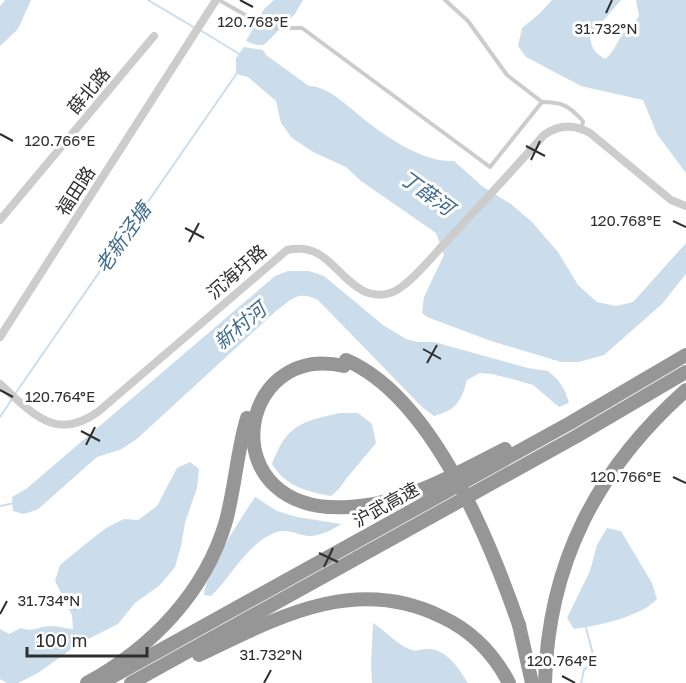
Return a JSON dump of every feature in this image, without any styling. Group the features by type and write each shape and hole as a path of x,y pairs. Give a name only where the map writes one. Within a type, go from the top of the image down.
{"highway":[{"name":"沪武高速","path":"101,683 589,413 686,355"},
{"path":"87,683 131,656 153,637 172,617 205,571 218,545 226,519 243,430 259,391 274,375 294,363 317,356 345,363 376,384 392,399 428,446 470,517 495,572 516,627 532,683"},
{"path":"345,363 318,364 298,369 279,379 265,395 255,414 252,433 254,451 262,469 274,485 291,498 310,505 331,508 351,507 392,500 437,483 639,383"},
{"name":"沪武高速","path":"131,683 577,436 686,372"},
{"path":"545,683 553,605 562,574 585,517 616,465 648,427 686,390"},
{"path":"141,683 279,618 322,604 357,598 404,602 427,609 448,620 469,633 487,650 502,669 509,683"},
{"path":"516,627 526,683"}],"street":[{"name":"福田路","path":"0,337 218,0"},
{"name":"薛北路","path":"0,220 154,36"},
{"name":"沉海圩路","path":"3,386 46,422 56,425 74,424 89,418 287,250 303,248 317,252 361,290 377,294 392,293 427,262 549,132 563,126 576,126 582,129"},
{"path":"582,129 599,140 671,200 686,206"}],"lane":[{"path":"218,0 268,28 302,28 490,167 542,102"},
{"path":"445,0 468,21 507,75 542,102 557,102 572,109 583,121 582,129"}],"water":[{"path":"5,0 31,0 18,29 0,46 0,6"},
{"path":"274,0 303,0 295,14 264,45 246,41 264,9"},
{"path":"552,0 621,0 590,36 594,50 605,59 639,16 636,0 686,0 686,173 657,134 643,100 581,86 526,57 518,46 522,28"},
{"path":"244,47 263,50 266,55 309,86 323,89 343,101 369,123 404,146 429,157 454,161 482,186 511,204 532,222 558,252 578,285 597,302 616,306 633,302 686,243 686,274 662,304 604,355 579,362 561,362 491,341 427,317 422,313 424,297 444,255 436,233 361,181 346,167 313,152 292,138 281,123 276,101 248,77 236,74 236,58"},
{"path":"288,271 309,271 324,276 383,325 406,339 434,342 528,368 548,371 558,380 569,403 559,407 533,385 480,373 467,380 460,399 453,408 434,416 422,407 318,300 300,296 276,311 138,438 122,449 97,457 37,510 23,514 13,511 12,497 26,489 275,276"},
{"path":"339,413 358,413 372,424 376,443 331,496 305,490 290,483 272,464 283,441 296,427 314,419"},
{"path":"190,462 199,469 197,488 185,523 175,567 160,585 135,603 118,624 80,643 38,673 18,683 7,683 0,679 0,629 9,634 21,628 29,630 52,626 73,629 72,615 55,581 60,565 106,528 124,519 138,520 157,506 177,468"},
{"path":"255,497 277,511 297,517 341,524 319,535 306,536 279,531 264,538 247,553 211,596 204,595 211,572"},
{"path":"607,528 621,531 652,583 657,599 630,616 574,629 567,618 590,571 597,545"},
{"path":"373,623 407,648 431,649 443,654 453,662 468,683 372,683"}],"waterway":[{"name":"丁薛河","path":"148,0 195,28"},
{"name":"丁薛河","path":"200,30 241,55"},
{"name":"老新泾塘","path":"15,394 237,73"},
{"name":"老新泾塘","path":"0,417 12,399"},
{"name":"新村河","path":"0,506 15,503"},
{"path":"581,683 584,670 594,658 586,628"}]}
